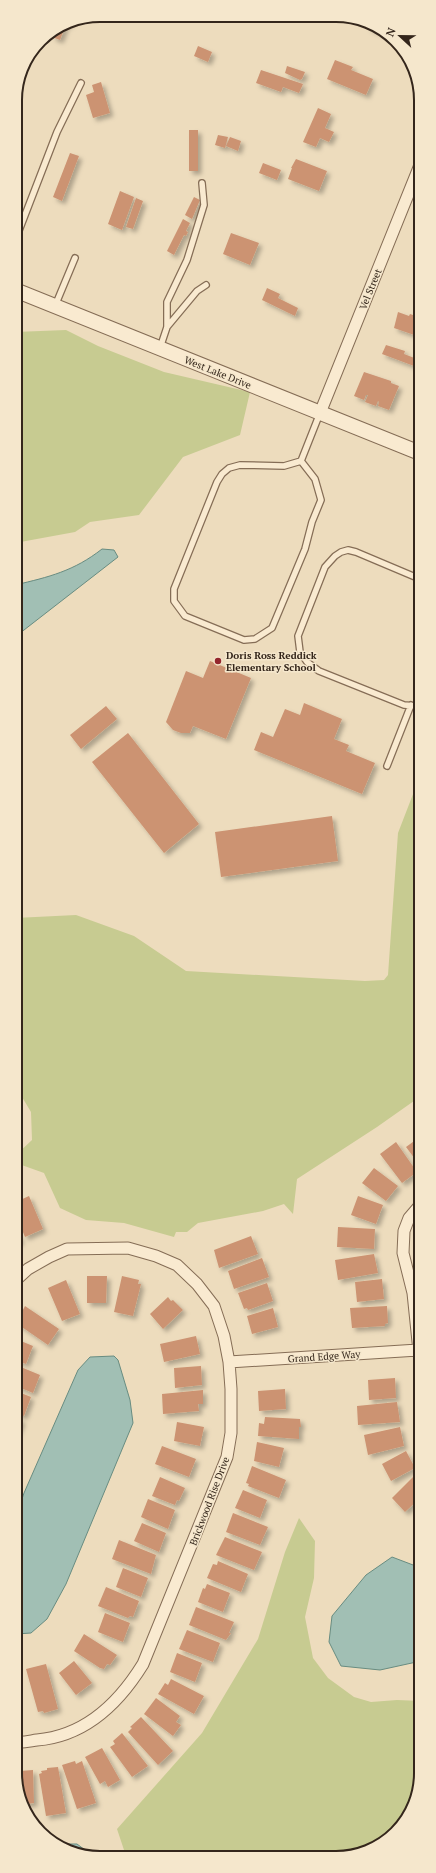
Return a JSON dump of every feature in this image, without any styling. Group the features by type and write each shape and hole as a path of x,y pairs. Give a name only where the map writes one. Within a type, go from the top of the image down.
{"street":[{"name":"Vel Street","path":"320,412 414,180"},
{"name":"West Lake Drive","path":"22,293 414,451"},
{"path":"414,1212 409,1218 404,1231 403,1253 413,1293 414,1304"},
{"name":"Brickwood Rise Drive","path":"22,1274 49,1256 67,1249 128,1248 156,1256 177,1265 198,1284 214,1306 224,1336 229,1362 231,1433 227,1457 143,1664 129,1687 108,1710 79,1730 51,1739 22,1741"},
{"name":"Grand Edge Way","path":"229,1362 414,1350"}],"lane":[{"path":"22,223 57,132 81,83"},
{"path":"160,348 167,327 167,302 187,260 204,205 202,183"},
{"path":"55,306 75,258"},
{"path":"167,327 197,291 206,285"},
{"path":"301,461 320,412"},
{"path":"301,461 315,479 321,500 312,522 305,549 272,628 255,639 244,640 185,616 174,601 174,589 217,482 222,474 229,468 240,466 284,466 301,461"},
{"path":"414,576 356,552 348,550 341,552 334,556 325,567 298,636 300,652 307,662 319,671 404,705 414,705"},
{"path":"387,766 411,705"}],"green space":[{"path":"66,330 98,346 164,372 250,392 240,435 183,457 139,515 90,522 75,532 22,542 22,332"},
{"path":"414,792 414,1101 297,1179 293,1214 284,1204 263,1211 198,1223 187,1232 176,1232 174,1237 124,1223 86,1220 60,1208 44,1173 22,1165 22,1149 32,1140 31,1112 22,1097 22,918 76,915 134,936 186,971 365,981 384,980 388,975 398,833"},
{"path":"299,1518 315,1541 314,1578 305,1617 313,1658 328,1678 354,1697 371,1702 397,1700 414,1701 414,1778 408,1803 395,1824 383,1835 361,1847 346,1850 124,1851 117,1829 202,1733 258,1639 285,1552"}],"water":[{"path":"102,549 114,550 118,557 22,632 22,583 61,572 92,557"},
{"path":"114,1356 118,1360 130,1400 133,1423 66,1584 47,1619 31,1633 22,1634 22,1499 78,1370 90,1357"},
{"path":"392,1557 414,1565 414,1663 380,1670 341,1666 329,1642 332,1616 366,1575"},
{"path":"68,1844 77,1844 83,1849"}],"building":[{"path":"63,32 60,40 54,38"},
{"path":"198,46 212,52 208,62 194,56"},
{"path":"335,60 353,67 351,70 373,79 366,95 327,79"},
{"path":"287,66 305,72 302,79 300,80 285,73"},
{"path":"261,70 303,84 299,93 283,87 281,92 256,83"},
{"path":"101,82 110,113 93,118 86,95 94,92 92,85"},
{"path":"318,108 331,114 325,128 334,132 329,142 320,138 316,147 303,142"},
{"path":"189,130 198,130 198,171 189,171"},
{"path":"218,135 228,137 225,148 215,145"},
{"path":"230,137 241,141 238,151 226,146"},
{"path":"70,153 79,156 62,201 53,197"},
{"path":"296,159 327,171 319,191 288,179 291,168"},
{"path":"263,163 281,170 277,180 259,173"},
{"path":"120,191 134,197 122,230 108,224"},
{"path":"194,197 200,200 192,219 185,215"},
{"path":"136,198 143,201 133,229 126,227"},
{"path":"183,219 190,223 186,231 188,232 186,236 184,235 174,255 167,251"},
{"path":"231,233 259,243 250,265 223,254"},
{"path":"267,288 280,294 278,298 298,308 295,316 262,300"},
{"path":"398,312 409,316 410,314 414,315 414,335 394,328"},
{"path":"386,345 405,351 404,354 414,358 414,366 382,354"},
{"path":"364,372 391,381 391,383 399,386 389,410 378,406 378,401 376,406 365,402 368,395 366,395 364,400 354,396"},
{"path":"210,661 251,678 226,739 193,726 190,733 181,733 173,730 166,722 186,671 203,678"},
{"path":"304,703 342,719 334,739 349,745 346,751 375,763 362,794 254,750 261,732 273,737 285,709 300,715"},
{"path":"106,706 117,719 81,749 70,735"},
{"path":"128,733 199,824 164,853 92,762"},
{"path":"332,816 338,861 221,877 215,832"},
{"path":"414,1141 414,1158 406,1147"},
{"path":"396,1142 414,1168 414,1174 402,1183 380,1154"},
{"path":"374,1168 398,1186 386,1201 362,1183"},
{"path":"29,1196 43,1229 25,1237 22,1230 22,1199"},
{"path":"358,1196 383,1205 376,1224 351,1215"},
{"path":"338,1227 375,1229 374,1249 337,1247"},
{"path":"251,1236 258,1254 219,1268 214,1250"},
{"path":"374,1254 378,1273 338,1280 335,1260"},
{"path":"262,1258 269,1277 234,1289 228,1271"},
{"path":"87,1276 107,1276 106,1303 87,1303"},
{"path":"122,1276 139,1280 138,1284 141,1284 133,1316 114,1312"},
{"path":"382,1279 384,1299 357,1302 355,1282"},
{"path":"66,1280 80,1314 62,1321 48,1288"},
{"path":"267,1283 273,1301 248,1310 247,1308 244,1309 238,1293"},
{"path":"168,1297 183,1310 163,1329 150,1314"},
{"path":"25,1306 59,1329 48,1345 22,1327 22,1312"},
{"path":"387,1306 388,1323 385,1324 385,1326 352,1328 350,1308"},
{"path":"273,1308 278,1327 252,1334 247,1316"},
{"path":"196,1336 200,1354 164,1362 160,1344"},
{"path":"22,1341 33,1346 26,1364 22,1362"},
{"path":"201,1366 202,1385 175,1388 174,1368"},
{"path":"22,1368 40,1375 33,1393 22,1388"},
{"path":"395,1378 396,1398 369,1400 368,1380"},
{"path":"285,1389 286,1409 259,1411 258,1391"},
{"path":"203,1390 203,1404 198,1404 199,1411 163,1414 162,1394"},
{"path":"22,1393 31,1397 24,1416 22,1415"},
{"path":"397,1402 400,1422 358,1425 357,1406"},
{"path":"265,1417 300,1419 301,1427 299,1427 299,1439 258,1436 259,1423 264,1424"},
{"path":"177,1422 204,1427 200,1446 174,1441"},
{"path":"400,1427 404,1446 368,1455 364,1435"},
{"path":"257,1442 284,1448 279,1467 254,1461"},
{"path":"162,1446 196,1459 189,1477 155,1464"},
{"path":"406,1451 414,1469 391,1481 382,1464"},
{"path":"252,1466 286,1480 279,1498 248,1486 249,1484 246,1483"},
{"path":"414,1476 414,1504 405,1512 392,1498"},
{"path":"160,1477 185,1488 179,1501 177,1500 175,1505 152,1496"},
{"path":"243,1490 267,1500 260,1518 235,1508"},
{"path":"148,1499 175,1510 168,1529 141,1517"},
{"path":"233,1513 268,1527 260,1545 226,1532"},
{"path":"142,1523 166,1533 159,1552 134,1541"},
{"path":"225,1537 262,1552 254,1570 216,1555"},
{"path":"119,1540 156,1555 151,1574 112,1559"},
{"path":"218,1561 248,1574 241,1592 207,1578 213,1564 217,1565"},
{"path":"123,1568 148,1578 141,1597 116,1587"},
{"path":"207,1584 230,1593 223,1612 198,1602 203,1588 205,1589"},
{"path":"106,1587 139,1601 133,1617 130,1616 128,1618 98,1606"},
{"path":"196,1607 234,1622 229,1633 231,1633 226,1640 189,1625"},
{"path":"105,1613 130,1623 123,1642 98,1632"},
{"path":"187,1630 220,1643 213,1662 179,1649"},
{"path":"84,1634 117,1655 110,1665 107,1664 104,1669 100,1668 74,1651"},
{"path":"177,1653 202,1663 195,1682 170,1672"},
{"path":"74,1661 92,1683 76,1695 59,1673"},
{"path":"46,1664 58,1709 44,1713 43,1711 38,1712 26,1669"},
{"path":"171,1679 204,1696 194,1714 158,1694 165,1683 168,1685"},
{"path":"156,1698 180,1716 176,1722 181,1725 173,1736 144,1714"},
{"path":"141,1717 173,1751 158,1765 128,1732 132,1728 130,1727"},
{"path":"122,1733 148,1766 132,1777 110,1747 115,1744 113,1741"},
{"path":"102,1748 120,1780 108,1787 105,1781 100,1784 85,1757"},
{"path":"75,1761 76,1764 82,1761 96,1803 77,1809 62,1765"},
{"path":"58,1767 66,1813 46,1816 39,1774 42,1773 41,1771 47,1770 47,1768"},
{"path":"33,1770 34,1803 28,1803 23,1783 22,1771"}],"place":[{"name":"Doris Ross Reddick Elementary School","path":"218,661"}]}
